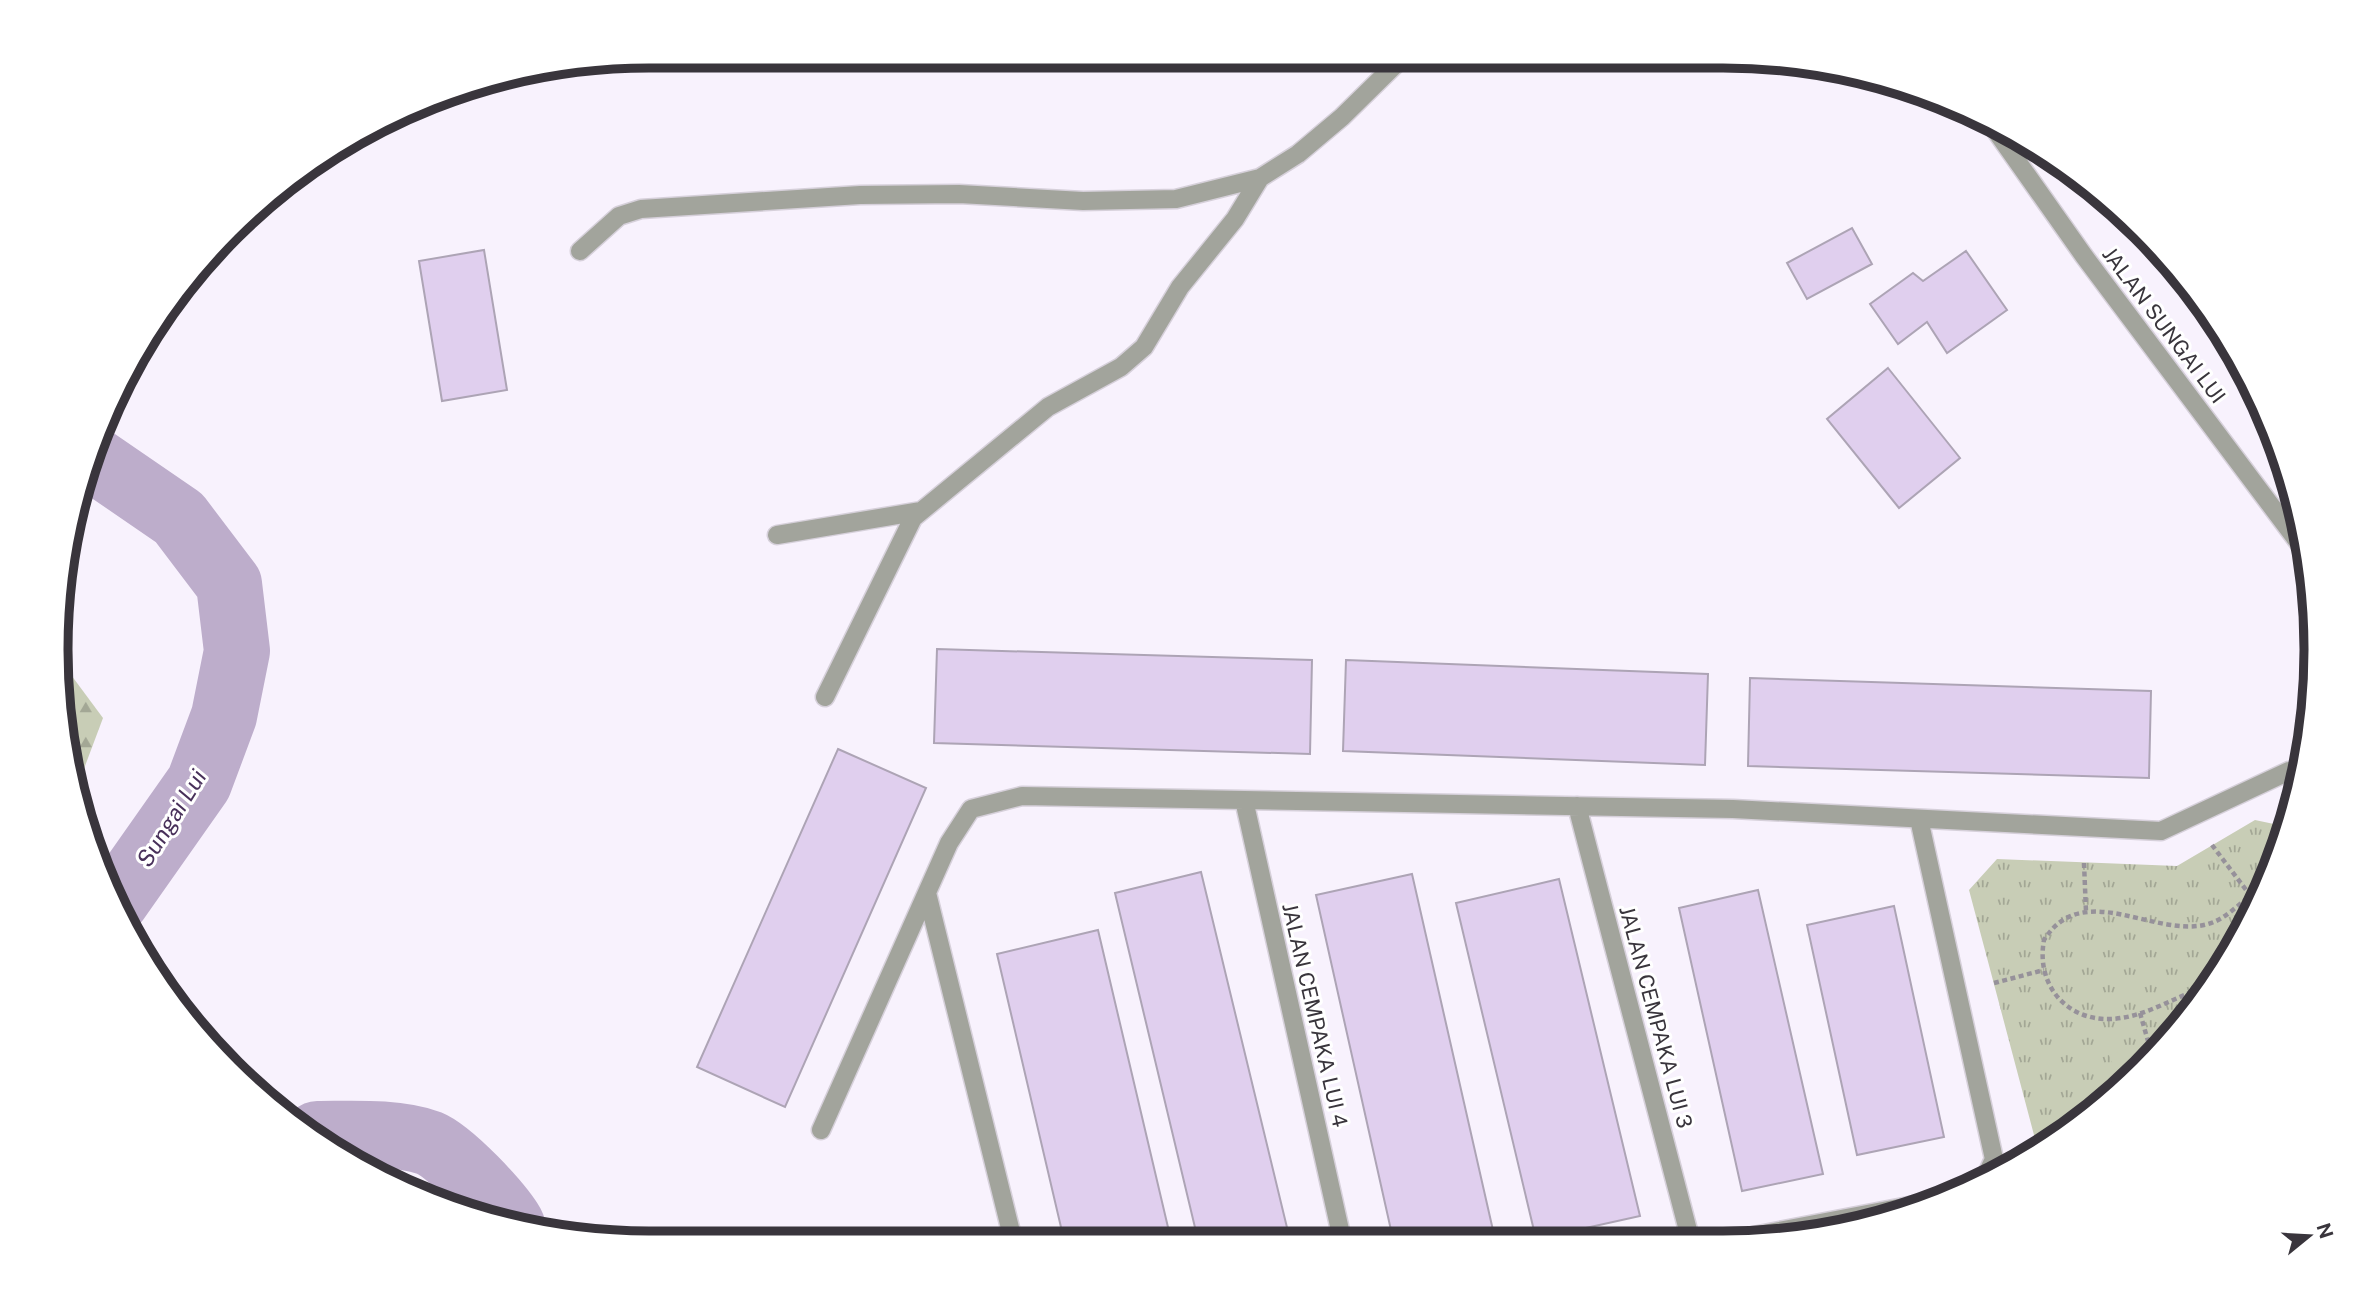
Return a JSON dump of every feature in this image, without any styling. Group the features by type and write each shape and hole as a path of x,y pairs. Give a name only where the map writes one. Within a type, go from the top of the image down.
{"street":[{"path":"580,251 619,216 641,209 860,195 959,194 1083,201 1176,199 1260,178 1298,154 1342,117 1393,68"},
{"name":"JALAN SUNGAI LUI","path":"2002,140 2084,256 2293,534"},
{"path":"825,697 913,518 1048,407 1121,368 1144,347 1180,287 1235,219 1260,178"},
{"path":"777,535 921,511"},
{"path":"821,1130 949,843 971,809 1022,796 1733,809 2161,831 2289,771 2291,773"},
{"name":"JALAN CEMPAKA LUI 4","path":"1244,800 1340,1231"},
{"name":"JALAN CEMPAKA LUI 3","path":"1577,806 1688,1231"},
{"path":"1919,819 1994,1159 1991,1165"},
{"path":"927,892 1011,1231"}],"path":[{"path":"2212,845 2250,895"},
{"path":"2084,863 2085,912"},
{"path":"2191,993 2140,1013 2104,1020 2070,1010 2056,999 2044,970 2042,952 2050,931 2077,914 2114,912 2180,925 2208,925 2227,916 2249,896"},
{"path":"1994,983 2044,970"},
{"path":"2140,1013 2148,1041"}],"green space":[{"path":"69,672 103,718 82,775 73,725"},
{"path":"2255,820 2276,825 2244,907 2206,972 2184,1003 2134,1061 2106,1087 2035,1139 1969,890 1997,859 2177,866"},
{"path":"2155,1039 2117,1076 2109,1055"}],"building":[{"path":"1852,228 1872,264 1807,299 1787,263"},
{"path":"484,250 507,390 442,401 419,261"},
{"path":"1966,251 2007,310 1947,353 1927,322 1898,344 1870,304 1913,273 1923,281"},
{"path":"1888,368 1960,458 1899,508 1827,419"},
{"path":"937,649 1312,660 1310,754 934,743"},
{"path":"1346,660 1708,674 1705,765 1343,751"},
{"path":"1750,678 2151,691 2149,778 1748,766"},
{"path":"838,749 926,788 785,1107 697,1067"},
{"path":"1201,872 1288,1231 1196,1231 1115,893"},
{"path":"1412,874 1493,1231 1391,1231 1316,895"},
{"path":"1559,879 1640,1216 1572,1231 1534,1231 1456,903"},
{"path":"1758,890 1823,1174 1742,1191 1679,908"},
{"path":"1894,906 1944,1137 1857,1155 1807,925"},
{"path":"1098,930 1169,1231 1062,1231 997,954"}],"waterway":[{"name":"Sungai Lui","path":"99,463 179,518 229,584 237,651 224,716 199,783 122,893"},
{"name":"Sungai Lui","path":"329,1134 388,1135 429,1143 450,1157 502,1212"}]}
